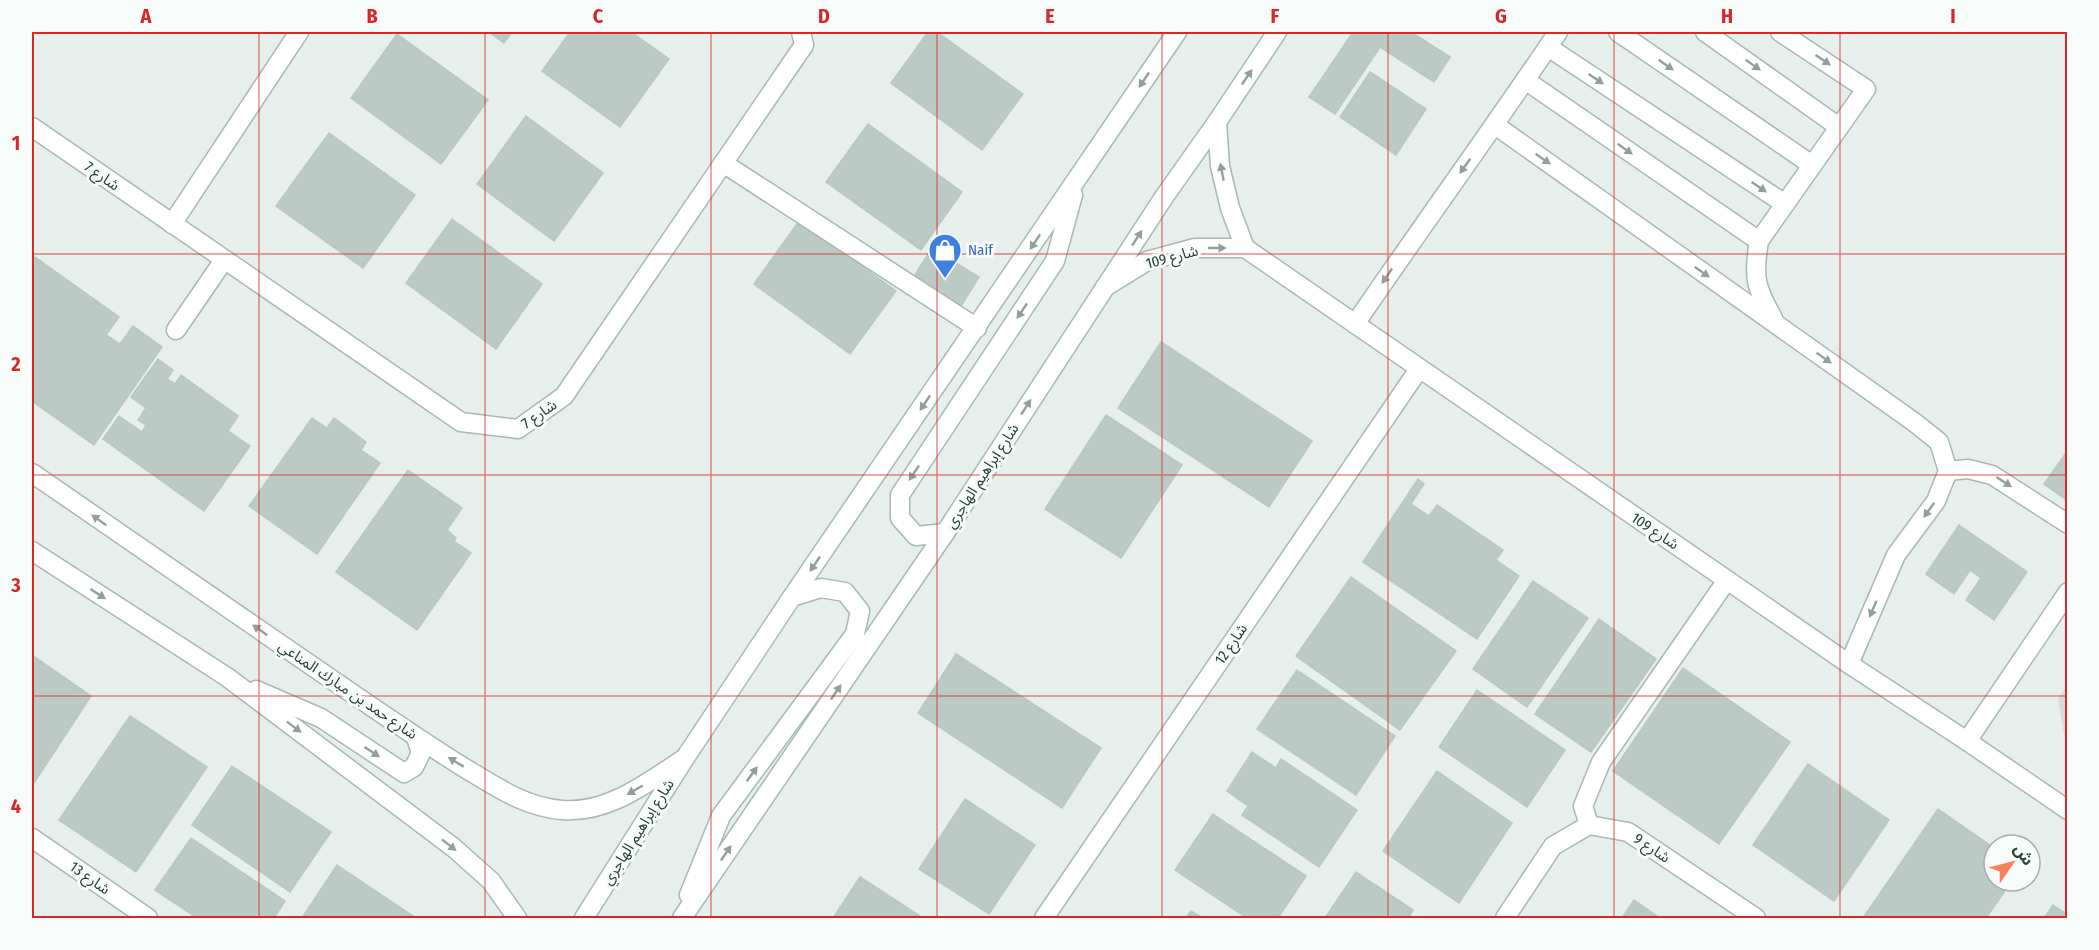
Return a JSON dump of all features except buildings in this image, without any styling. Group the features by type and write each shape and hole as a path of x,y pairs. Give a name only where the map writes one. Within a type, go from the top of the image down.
{"street":[{"path":"172,224 299,32"},
{"name":"شارع 7","path":"32,128 461,422 518,429 564,396 804,45 801,32"},
{"name":"شارع إبراهيم الهاجري","path":"584,918 685,758 792,597 1177,32"},
{"name":"شارع إبراهيم الهاجري","path":"680,918 945,533 1164,197 1277,32"},
{"path":"1355,324 1558,32"},
{"path":"1618,32 1812,165"},
{"path":"1705,32 1839,127"},
{"path":"1776,324 1760,296 1754,267 1759,241 1866,89 1780,32"},
{"path":"1548,47 1785,204"},
{"path":"1525,80 1759,241"},
{"path":"1217,122 1222,176 1230,208 1245,248"},
{"path":"1495,125 1939,442 1948,471 1936,501 1896,555 1849,664"},
{"path":"723,163 977,328"},
{"path":"945,533 916,536 900,518 900,495 1055,261 1077,181"},
{"name":"شارع 109","path":"1105,287 1147,261 1195,248 1245,248 1849,664 2067,810"},
{"path":"176,330 224,260"},
{"name":"شارع 12","path":"1044,918 1419,369"},
{"path":"1948,471 1968,469 1992,475 2067,524"},
{"name":"شارع حمد بن مبارك المناعي","path":"32,473 416,738 517,799 564,811 584,810 612,802 634,791 685,758"},
{"path":"32,551 227,677 474,865 491,881 517,918"},
{"path":"1505,918 1553,846 1589,825 1583,806 1601,762 1727,580"},
{"path":"680,918 721,816 855,634 860,611 845,592 820,588 792,597"},
{"path":"1966,741 2067,592"},
{"path":"227,677 321,718 404,773 414,766 421,753 416,738"},
{"name":"شارع 9","path":"1589,825 1628,832 1756,918"},
{"name":"شارع 13","path":"32,838 148,918"}],"shaded area":[{"path":"2067,685 2067,738 2064,735 2058,699"}],"place":[{"name":"Naif","path":"945,279"}]}
